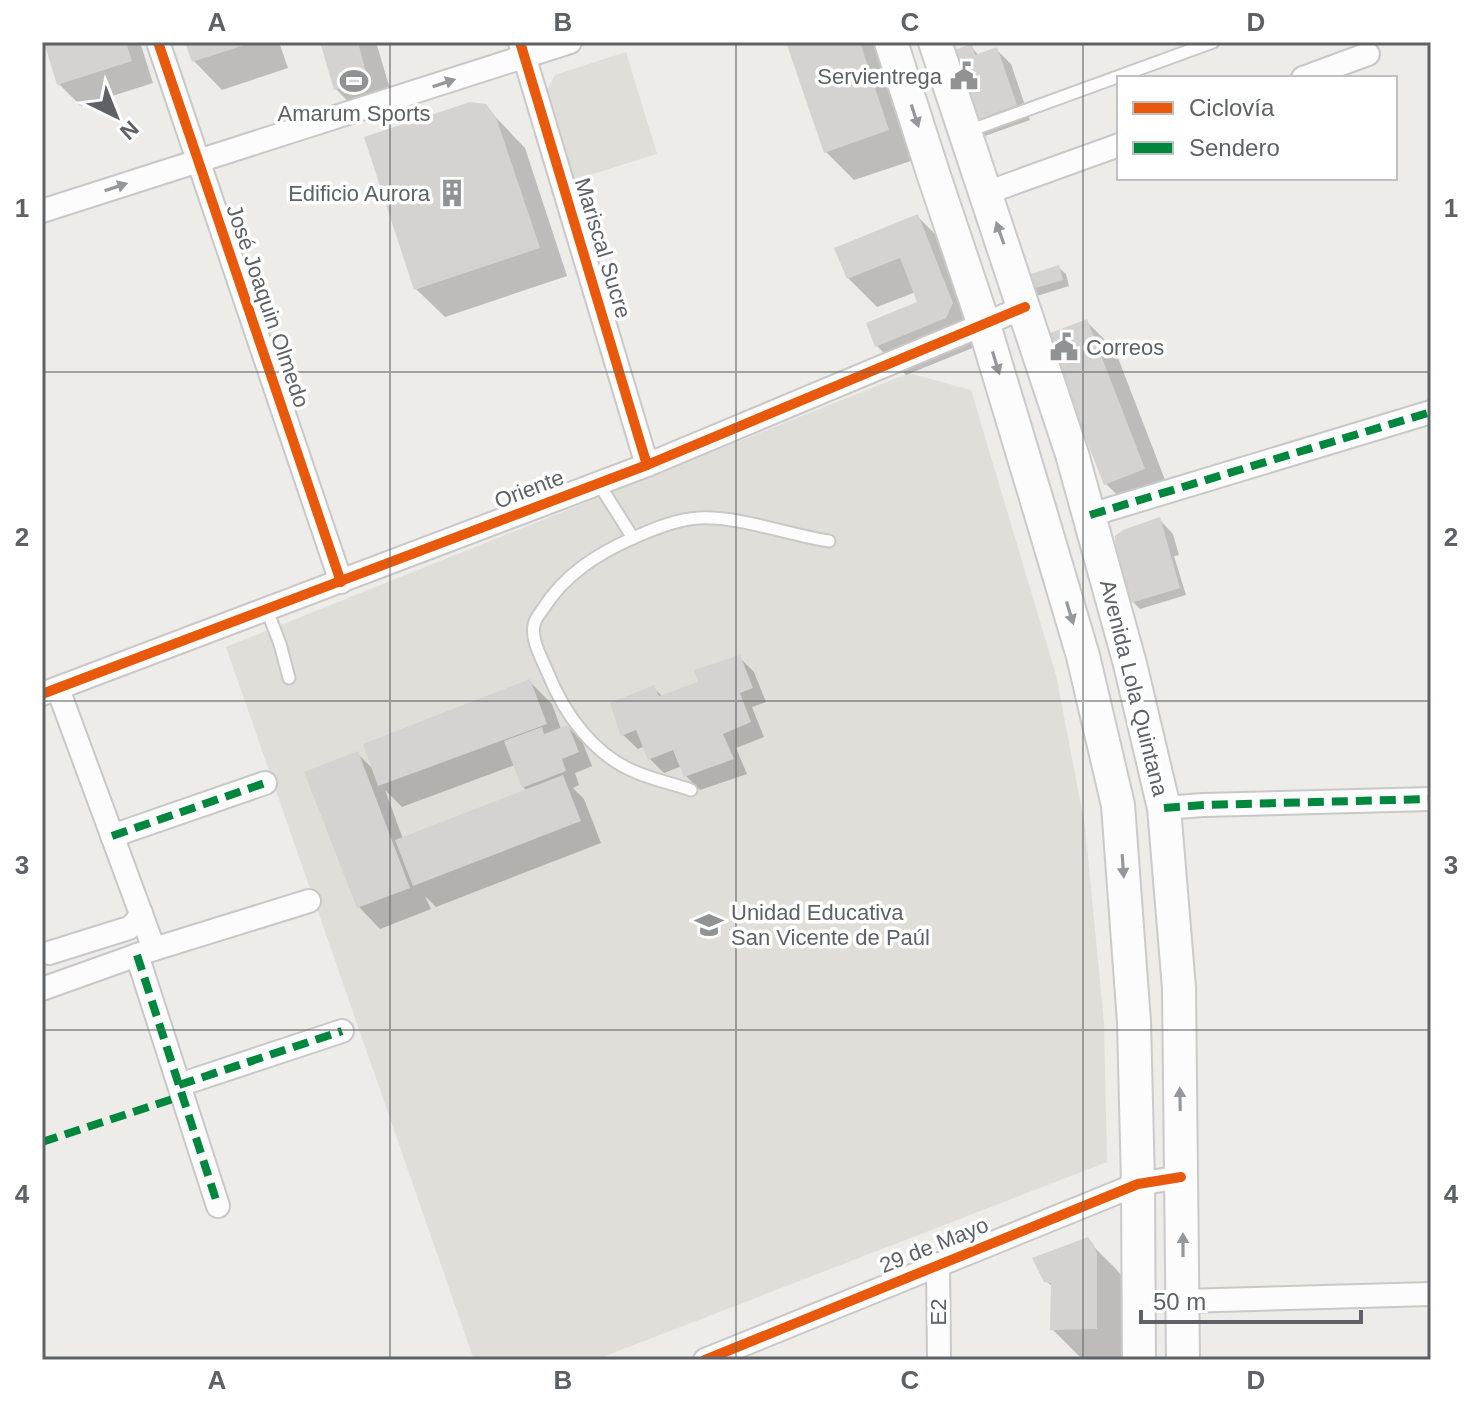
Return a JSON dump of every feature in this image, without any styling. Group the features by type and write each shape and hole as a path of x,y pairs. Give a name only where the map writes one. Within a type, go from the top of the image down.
{"main road":[{"name":"Avenida Lola Quintana","path":"891,42 984,325 1083,656 1118,805 1134,1022 1139,1360"},
{"name":"Avenida Lola Quintana","path":"935,42 1072,454 1130,664 1164,808 1179,988 1183,1360"}],"street":[{"name":"José Joaquin Olmedo","path":"158,42 341,582"},
{"path":"42,211 522,50 570,42"},
{"name":"Mariscal Sucre","path":"522,50 647,465"},
{"path":"1308,76 1368,54"},
{"path":"986,193 1117,146"},
{"name":"Oriente","path":"50,692 599,484 1025,307"},
{"path":"1090,515 1431,412"},
{"path":"50,692 112,836 141,913 145,952 179,1085 218,1206"},
{"path":"112,836 265,783"},
{"path":"1164,808 1431,799"},
{"path":"42,989 145,952 309,901"},
{"path":"49,953 129,928 141,913"},
{"path":"179,1085 342,1031"},
{"name":"29 de Mayo","path":"705,1360 1138,1184 1181,1177"},
{"name":"E2","path":"938,1264 939,1360"},
{"path":"1183,1301 1431,1294"}],"lane":[{"path":"1121,76 1213,42"},
{"path":"966,133 1117,77"},
{"path":"599,484 633,538"},
{"path":"691,790 637,773 608,757 581,730 555,691 534,638 534,623 565,581 590,561 654,528 697,518 726,519 829,541"},
{"path":"267,610 289,678"}],"shaded area":[{"path":"626,52 657,154 574,180 547,90 555,75"},
{"name":"Unidad Educativa San Vicente de Paúl","path":"909,373 971,390 1056,675 1085,826 1104,1023 1107,1162 595,1360 474,1360 226,647"}],"building":[{"path":"44,42 126,42 132,61 57,85"},
{"path":"185,42 251,42 251,43 192,62"},
{"path":"320,42 358,42 368,80 334,90"},
{"path":"786,42 860,42 889,130 824,153"},
{"path":"972,44 975,55 997,47 1017,105 969,123 945,53"},
{"name":"Edificio Aurora","path":"470,102 486,104 496,117 540,248 414,290 364,137"},
{"path":"918,214 953,303 946,318 875,347 866,323 917,302 900,258 847,279 834,248"},
{"path":"1059,265 1063,280 1029,290 1025,276"},
{"path":"1087,319 1145,469 1104,485 1045,335"},
{"path":"1160,517 1180,588 1131,603 1116,555 1115,536 1123,530"},
{"path":"740,655 753,688 740,693 751,722 723,734 734,759 684,777 673,750 648,760 636,730 621,736 610,703 654,685 659,696 698,682 694,670"},
{"path":"530,679 547,724 378,786 363,744"},
{"path":"568,725 579,752 562,759 566,771 522,788 504,741 542,727 544,734"},
{"path":"358,751 410,888 357,908 304,772"},
{"path":"563,775 581,821 413,886 395,840"},
{"path":"1088,1237 1097,1254 1097,1329 1050,1330 1051,1283 1044,1282 1032,1258"}],"marked path":[{"path":"1090,515 1431,412"},
{"path":"112,836 265,783"},
{"path":"1164,808 1431,799"},
{"path":"137,955 218,1206"},
{"path":"179,1085 342,1031"},
{"path":"42,1142 182,1096"}],"cycle path":[{"path":"158,42 341,582"},
{"path":"520,42 647,465"},
{"path":"42,694 647,465 1025,307"},
{"path":"705,1360 1138,1184 1181,1177"}],"place":[{"name":"Servientrega","path":"964,76"},
{"name":"Amarum Sports","path":"354,81"},
{"name":"Edificio Aurora","path":"452,193"},
{"name":"Correos","path":"1064,347"},
{"name":"Unidad Educativa San Vicente de Paúl","path":"709,925"}]}
